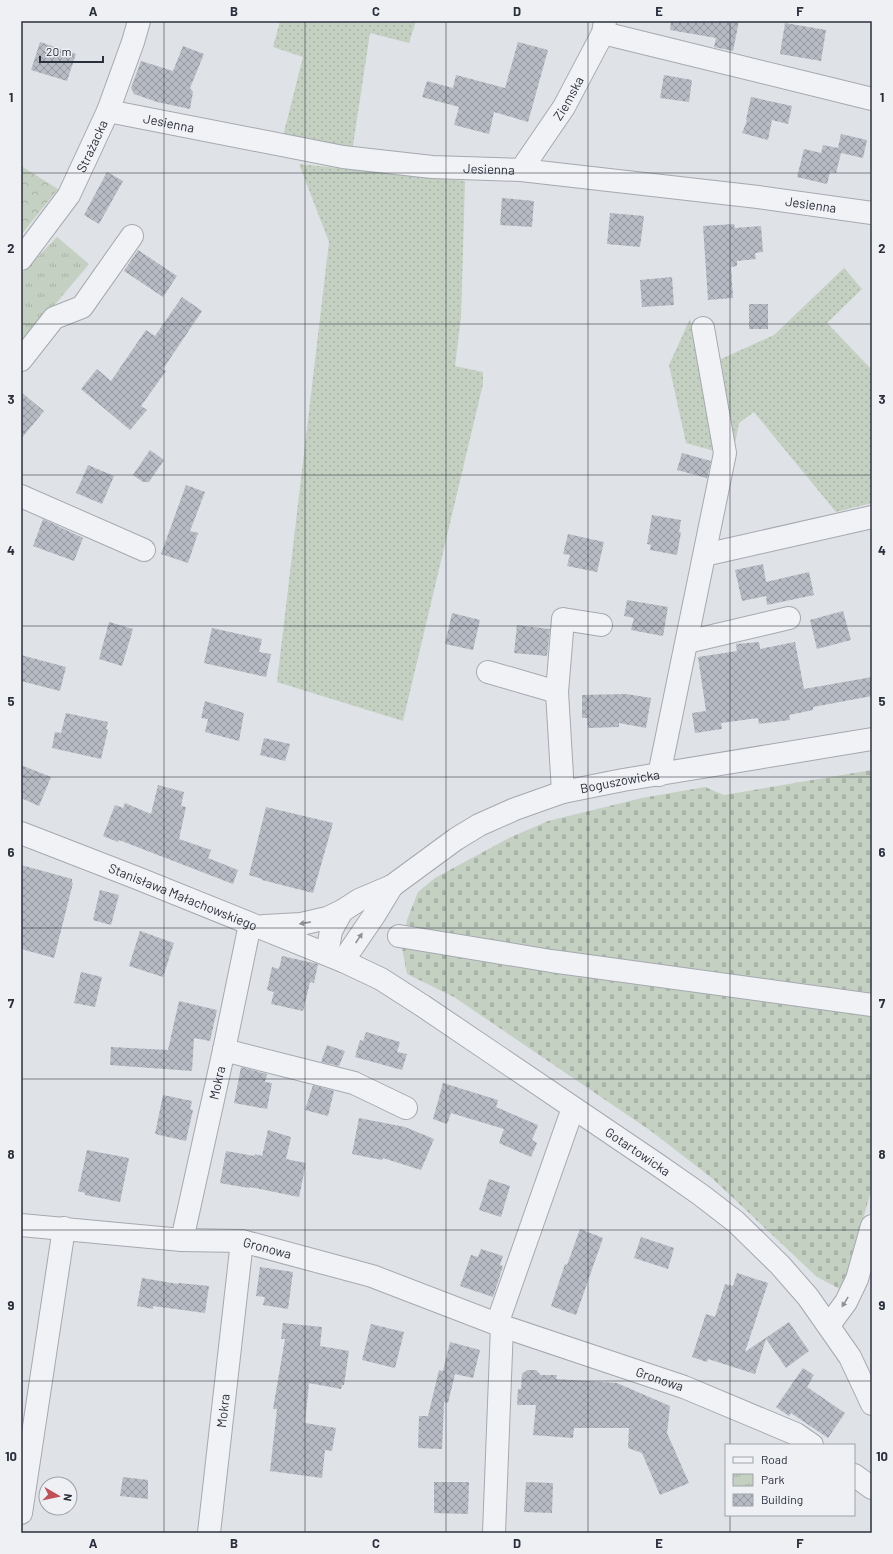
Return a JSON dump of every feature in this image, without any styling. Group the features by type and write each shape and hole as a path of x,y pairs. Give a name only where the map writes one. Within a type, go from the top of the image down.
{"street":[{"name":"Strażacka","path":"21,259 69,195 108,110 133,42 139,21"},
{"path":"604,27 872,99"},
{"name":"Ziemska","path":"521,170 564,107 604,27"},
{"name":"Jesienna","path":"108,110 343,158 432,167 521,170 758,197 872,213"},
{"path":"21,360 54,318 82,307 132,236"},
{"path":"659,775 725,453 704,328"},
{"path":"21,496 144,550"},
{"path":"705,553 713,553 872,517"},
{"path":"687,642 789,618"},
{"path":"563,792 557,692 563,619 601,625"},
{"path":"488,672 557,692"},
{"name":"Boguszowicka","path":"254,925 314,922 342,911 359,900 392,886 479,825 514,809 563,792 595,785 872,739"},
{"name":"Stanisława Małachowskiego","path":"21,833 335,958"},
{"name":"Boguszowicka","path":"335,958 375,914 392,886"},
{"name":"Boguszowicka","path":"335,958 331,931 342,911"},
{"name":"Mokra","path":"182,1240 224,1050 254,925"},
{"path":"399,936 551,961 872,1005"},
{"name":"Gotartowicka","path":"335,958 394,987 688,1186 736,1222 780,1265 808,1297 829,1325 850,1357 872,1404"},
{"path":"224,1050 354,1083 406,1108"},
{"path":"494,1533 499,1325 573,1108"},
{"name":"Gronowa","path":"21,1225 182,1240 242,1241 372,1276 499,1325 684,1387 796,1434 811,1444"},
{"path":"829,1325 846,1302 865,1283 872,1226"},
{"path":"21,1513 64,1228"},
{"name":"Mokra","path":"209,1533 242,1241"},
{"path":"855,1476 872,1488"}],"green space":[{"path":"280,21 416,21 409,43 370,33 352,152 283,136 303,57 273,47"},
{"path":"299,164 465,181 461,317 455,366 483,372 483,384 403,721 277,682 329,242"},
{"path":"21,166 58,189 21,235"},
{"path":"57,237 89,264 21,345 21,274"},
{"path":"844,268 862,289 827,323 872,370 872,503 836,512 754,412 739,423 733,453 721,359 774,335"},
{"path":"690,319 714,451 686,443 669,365"},
{"path":"872,770 872,1187 848,1272 840,1289 817,1277 713,1179 651,1131 454,997 407,974 402,948 407,920 418,892 435,878 509,838 548,821 642,798 705,787 724,795"}],"building":[{"path":"671,21 739,21 733,51 714,47 716,38 670,30"},
{"path":"785,23 826,30 821,61 780,54"},
{"path":"40,42 76,54 67,81 31,70"},
{"path":"518,42 548,50 528,122 494,112 489,134 454,125 459,107 422,97 427,81 453,88 456,75 505,88"},
{"path":"183,46 204,54 190,88 193,92 190,109 157,102 134,94 131,88 141,61 173,71"},
{"path":"664,75 692,80 689,102 660,98"},
{"path":"751,97 792,106 788,124 772,120 768,140 742,133 747,121"},
{"path":"841,134 867,140 863,158 841,153 836,173 830,172 827,184 797,177 804,149 821,153 823,145 838,148"},
{"path":"107,172 123,181 99,224 84,215"},
{"path":"502,198 534,201 532,227 500,225"},
{"path":"610,213 644,216 640,247 607,244"},
{"path":"734,224 735,228 761,226 763,252 755,253 756,259 737,261 737,266 731,267 733,298 708,300 703,226"},
{"path":"138,250 177,276 163,297 124,271"},
{"path":"672,277 674,305 642,307 640,280"},
{"path":"182,297 202,311 163,369 166,371 141,406 147,410 130,430 81,389 97,369 111,381 146,330 155,336"},
{"path":"749,304 768,304 768,329 749,329"},
{"path":"21,392 44,411 21,439"},
{"path":"150,450 164,460 149,482 143,482 133,475"},
{"path":"682,453 711,461 707,478 677,470"},
{"path":"88,465 114,476 102,504 76,493"},
{"path":"186,485 205,492 190,531 198,533 188,563 161,554"},
{"path":"652,515 681,520 679,532 681,532 677,555 650,550 651,545 647,544"},
{"path":"43,519 83,538 74,561 33,546"},
{"path":"568,534 604,542 597,572 567,566 570,555 563,554"},
{"path":"763,564 766,582 809,572 814,595 767,605 766,596 742,601 735,570"},
{"path":"627,600 668,607 663,636 631,630 634,618 624,616"},
{"path":"843,611 851,640 817,649 810,620"},
{"path":"452,613 480,620 473,650 445,644"},
{"path":"109,622 133,629 122,666 99,659"},
{"path":"517,625 550,629 547,656 514,653"},
{"path":"212,628 262,639 259,652 271,654 266,677 204,663"},
{"path":"759,642 760,649 795,642 804,689 872,677 872,696 813,707 813,710 789,715 790,720 759,724 758,718 721,723 722,729 695,733 692,713 706,711 698,657 737,651 736,644"},
{"path":"21,655 66,667 60,691 21,681"},
{"path":"626,694 651,698 646,728 619,723 619,727 588,728 587,718 582,718 582,695"},
{"path":"205,701 244,713 239,741 205,732 208,719 201,718"},
{"path":"66,713 108,722 106,729 108,730 101,759 52,748 55,732 61,733"},
{"path":"264,738 290,744 285,761 260,755"},
{"path":"21,765 51,777 39,806 21,798"},
{"path":"158,785 184,792 181,806 186,807 179,839 211,850 208,858 238,870 233,884 119,840 118,842 103,836 115,805 123,808 125,803 151,814"},
{"path":"266,807 333,823 313,893 262,880 249,875"},
{"path":"21,865 72,879 73,883 54,958 21,949"},
{"path":"100,890 119,895 111,925 93,920"},
{"path":"140,931 174,943 163,977 129,966"},
{"path":"282,956 318,964 314,983 310,982 303,1011 271,1004 274,992 267,990 272,967 279,969"},
{"path":"81,972 102,977 95,1007 74,1003"},
{"path":"179,1001 217,1010 210,1041 194,1038 192,1071 110,1065 111,1047 168,1050"},
{"path":"366,1032 400,1042 397,1052 407,1054 402,1070 355,1057 360,1040 363,1041"},
{"path":"327,1045 345,1051 339,1066 321,1062"},
{"path":"241,1067 267,1074 265,1082 272,1083 267,1109 234,1103"},
{"path":"443,1083 498,1100 496,1107 538,1125 532,1140 537,1143 531,1157 499,1143 504,1129 451,1113 447,1124 433,1119"},
{"path":"313,1085 334,1091 328,1116 305,1110"},
{"path":"163,1095 192,1101 190,1109 193,1110 186,1141 155,1134"},
{"path":"359,1118 405,1127 434,1139 421,1170 383,1158 382,1160 352,1154"},
{"path":"268,1130 291,1137 286,1159 306,1163 299,1197 250,1187 220,1183 226,1151 262,1156"},
{"path":"87,1150 129,1158 120,1202 85,1195 85,1193 78,1191"},
{"path":"489,1179 510,1186 501,1217 479,1210"},
{"path":"580,1229 603,1238 576,1315 551,1306 565,1264 567,1265"},
{"path":"641,1237 674,1248 668,1269 634,1258"},
{"path":"481,1249 503,1256 500,1265 503,1266 493,1297 460,1286 471,1255 478,1257"},
{"path":"260,1267 293,1272 288,1309 263,1305 265,1297 256,1296"},
{"path":"737,1273 768,1283 745,1352 789,1322 809,1351 786,1368 766,1339 755,1374 708,1359 707,1362 692,1357 706,1314 715,1317 725,1284 733,1286"},
{"path":"142,1278 178,1284 209,1286 205,1313 153,1306 153,1309 137,1306"},
{"path":"283,1323 322,1327 320,1346 349,1351 344,1385 342,1385 341,1389 309,1383 305,1423 336,1428 332,1451 325,1450 322,1478 270,1471 277,1409 273,1409 285,1339 281,1339"},
{"path":"371,1324 404,1332 395,1368 362,1360"},
{"path":"450,1342 480,1350 473,1378 455,1374 448,1403 444,1402 442,1449 418,1448 419,1416 428,1416 439,1370 443,1371"},
{"path":"803,1368 814,1375 807,1387 845,1413 828,1438 791,1413 789,1416 776,1407"},
{"path":"527,1370 536,1370 541,1375 557,1375 556,1379 617,1383 670,1406 667,1433 689,1483 660,1495 642,1453 628,1448 629,1428 574,1428 573,1438 533,1435 536,1405 517,1405 518,1389 521,1389 522,1374"},
{"path":"123,1477 148,1480 148,1499 120,1496"},
{"path":"434,1482 469,1482 468,1514 434,1513"},
{"path":"526,1482 553,1483 552,1513 524,1512"}]}
